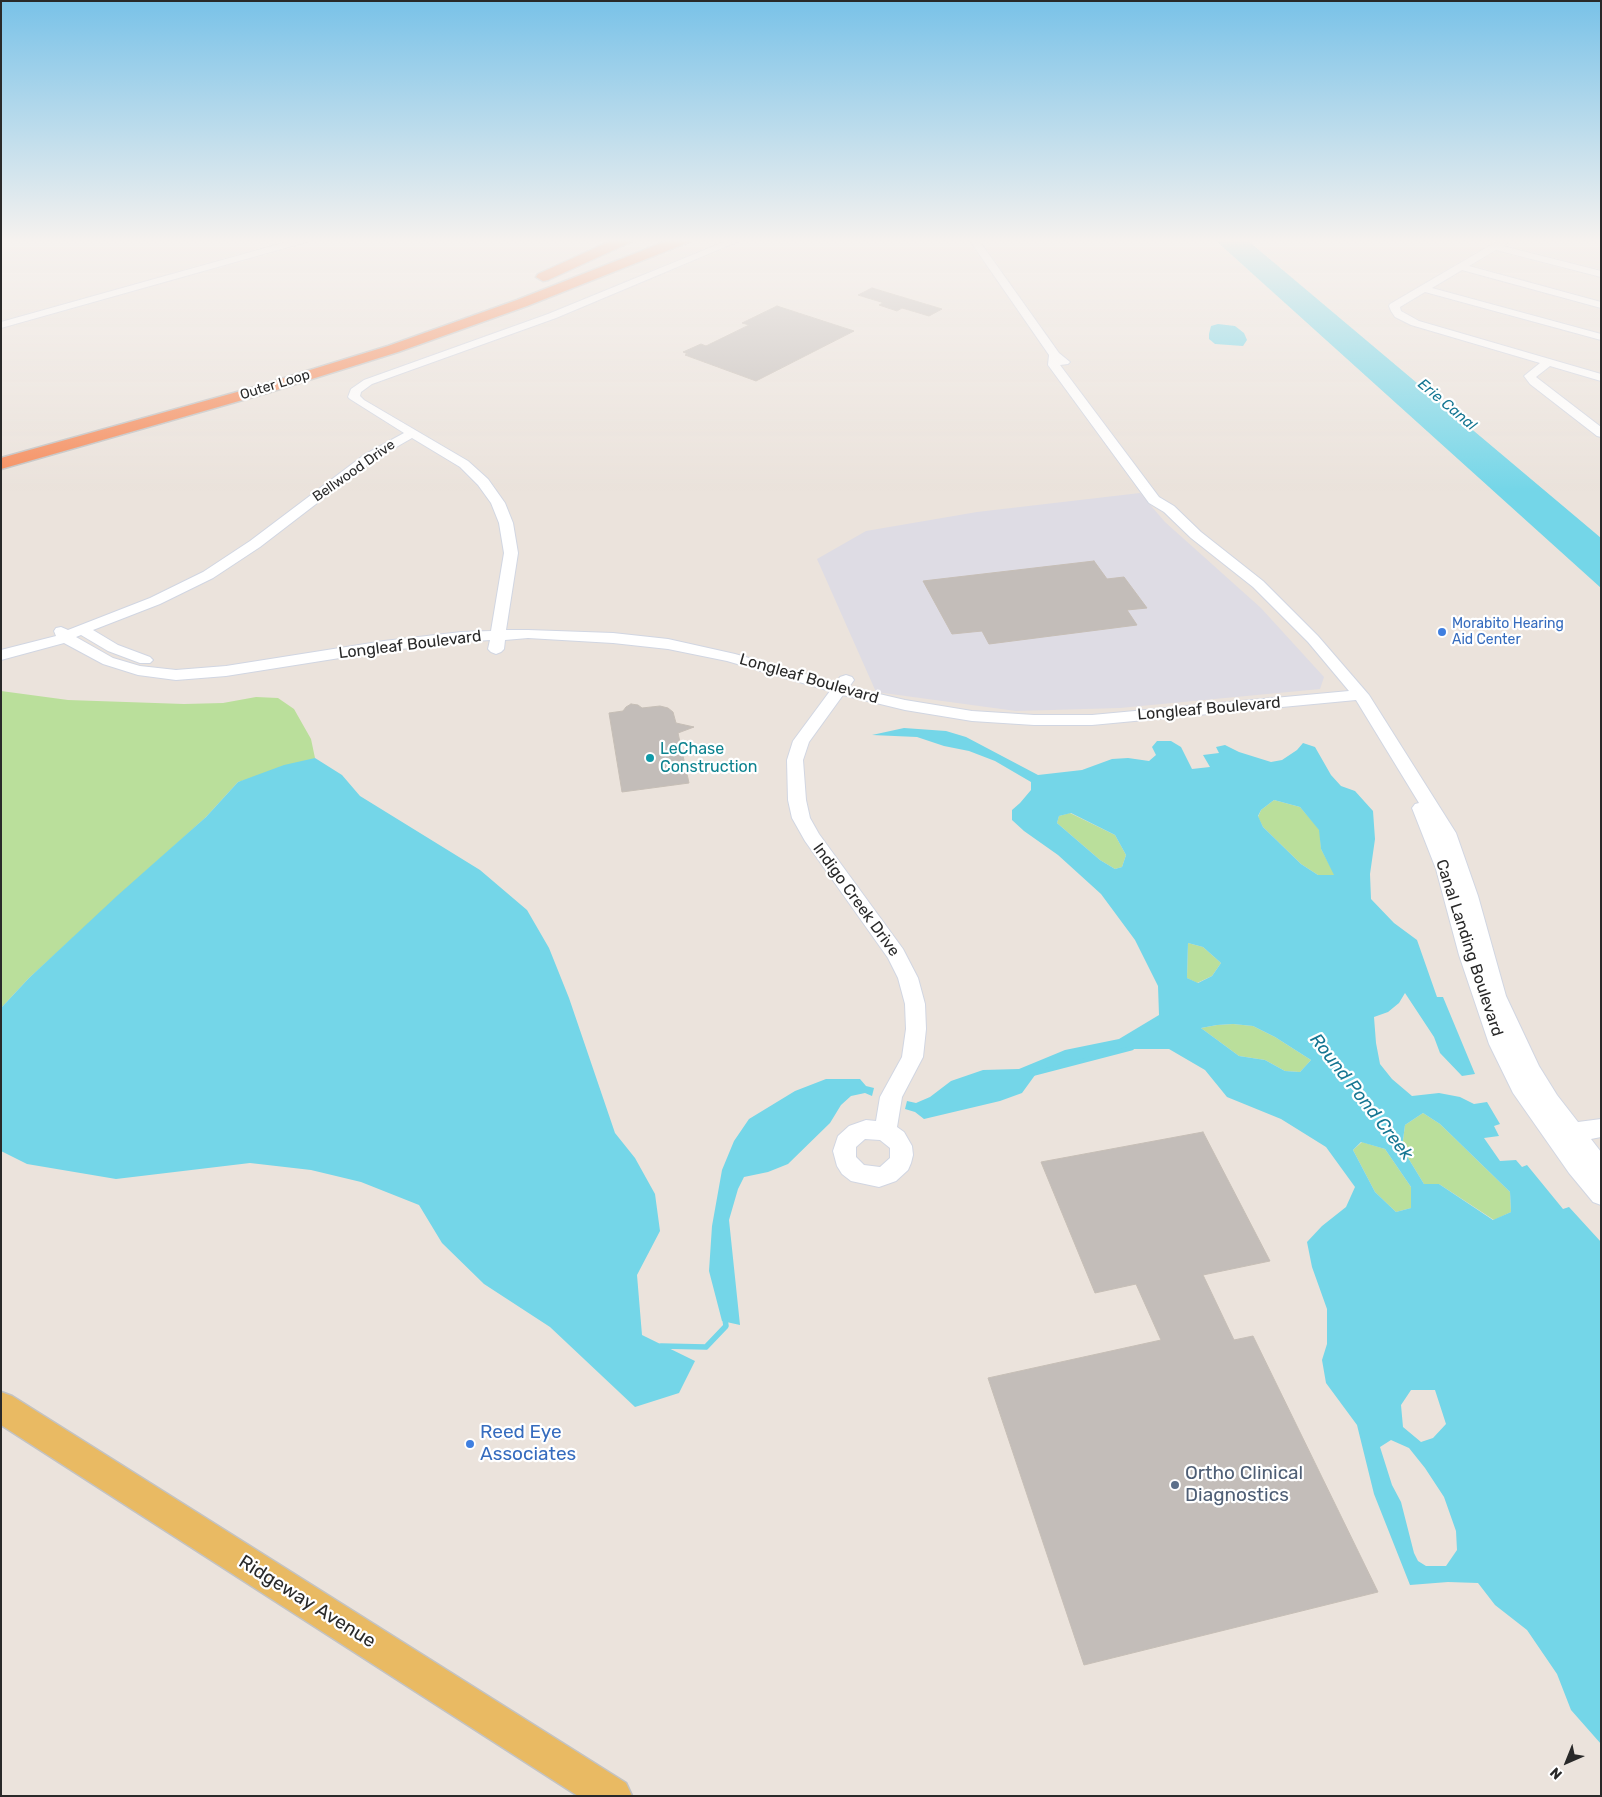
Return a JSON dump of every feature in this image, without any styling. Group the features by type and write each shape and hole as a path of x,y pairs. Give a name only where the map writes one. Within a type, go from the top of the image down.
{"highway":[{"name":"Outer Loop","path":"1,464 261,390 393,349 466,323"}],"main road":[{"name":"Ridgeway Avenue","path":"1,1407 613,1796"}],"street":[{"name":"Bellwood Drive","path":"412,433 359,401 354,395 356,390 371,380 533,323"},
{"name":"Canal Landing Boulevard","path":"1032,323 1055,355 1068,364 1111,422"},
{"path":"1414,323 1601,378"},
{"path":"1550,323 1601,337"},
{"name":"Canal Landing Boulevard","path":"1055,355 1054,365 1154,500 1169,510 1276,602 1313,639 1361,695 1406,767 1445,869 1474,972 1499,1044 1521,1087 1563,1134 1601,1169"},
{"path":"1547,363 1530,376 1534,382 1601,433"},
{"path":"1586,421 1601,426"},
{"name":"Bellwood Drive","path":"1,655 81,629 155,601 213,572 260,541 363,462 398,439 412,433"},
{"path":"412,433 447,453 474,473 494,497 504,516 510,542 511,558 497,642"},
{"path":"1164,492 1170,500 1169,510"},
{"name":"Longleaf Boulevard","path":"81,629 113,648 154,662 209,667 259,666"},
{"name":"Bellwood Drive","path":"1,645 64,634"},
{"name":"Longleaf Boulevard","path":"64,634 102,659 147,672 194,674 414,642 497,642 585,636 668,644 744,660 843,684 905,705 972,716 1034,720 1111,719 1361,695"},
{"name":"Indigo Creek Drive","path":"843,684 802,741 795,760 797,800 801,818 811,837 896,954 908,978 915,1004 916,1029 912,1057 891,1098 885,1131"},
{"path":"1563,1134 1601,1128"},
{"name":"Canal Landing Boulevard","path":"1563,1134 1601,1194"}],"shaded area":[{"path":"1140,493 1165,522 1261,608 1324,677 1320,689 1120,708 1016,711 876,692 817,559 866,531 977,512"}],"green space":[{"path":"1,691 68,700 184,704 223,703 256,697 278,698 294,709 311,739 315,758 310,763 238,782 206,817 29,978 1,1008"},
{"path":"1274,800 1300,807 1320,830 1321,849 1335,875 1318,875 1301,864 1263,827 1258,817 1261,810"},
{"path":"1070,813 1115,835 1126,855 1122,867 1115,869 1100,860 1057,823 1059,816"},
{"path":"1188,943 1203,947 1221,963 1212,976 1197,983 1187,978"},
{"path":"1233,1024 1253,1026 1275,1037 1311,1060 1300,1072 1285,1071 1265,1060 1239,1056 1201,1028"},
{"path":"1423,1113 1440,1124 1510,1192 1511,1212 1494,1220 1439,1184 1424,1184 1402,1148 1405,1125"},
{"path":"1362,1142 1385,1149 1411,1187 1411,1208 1396,1212 1375,1192 1353,1150"}],"water":[{"path":"1307,323 1346,323 1601,538 1601,588"},
{"path":"1218,324 1235,326 1244,333 1247,340 1243,346 1215,344 1209,339 1211,326"},
{"path":"904,728 946,731 966,737 1038,775 1082,770 1112,759 1128,758 1149,761 1156,755 1152,747 1157,741 1171,741 1181,747 1192,769 1210,767 1203,755 1219,753 1216,747 1225,745 1239,752 1271,762 1282,760 1297,750 1303,743 1315,747 1331,775 1341,786 1355,791 1373,811 1375,839 1370,874 1371,899 1394,923 1417,940 1437,997 1443,997 1475,1074 1462,1076 1440,1053 1434,1037 1405,993 1399,1003 1388,1012 1374,1017 1380,1064 1392,1079 1412,1096 1439,1093 1460,1097 1474,1104 1487,1102 1500,1124 1494,1126 1499,1136 1484,1138 1500,1161 1516,1160 1522,1167 1527,1165 1563,1209 1569,1207 1601,1242 1601,1744 1571,1710 1557,1674 1527,1630 1495,1605 1478,1583 1448,1582 1410,1585 1374,1494 1357,1425 1326,1383 1322,1360 1327,1344 1327,1309 1312,1267 1307,1242 1322,1226 1346,1207 1355,1187 1326,1147 1281,1119 1227,1097 1205,1070 1169,1049 1125,1049 1038,1071 1022,1093 1000,1101 924,1119 915,1112 905,1109 907,1101 916,1103 930,1097 951,1081 983,1070 1019,1069 1065,1050 1119,1039 1159,1015 1158,986 1135,940 1101,894 1058,855 1012,820 1012,810 1031,790 1031,782 995,761 969,751 944,746 917,737 872,735","holes":["1274,800 1300,807 1319,830 1321,849 1334,875 1318,875 1301,864 1263,827 1258,816 1261,810","1071,813 1115,835 1126,855 1122,867 1115,869 1100,860 1057,823 1059,816","1188,943 1203,947 1221,963 1212,976 1198,983 1187,978","1233,1024 1253,1026 1275,1037 1311,1060 1300,1072 1285,1071 1265,1060 1239,1056 1201,1028","1423,1113 1440,1124 1510,1192 1511,1212 1493,1220 1439,1184 1424,1184 1402,1148 1405,1125","1361,1142 1385,1149 1411,1187 1411,1208 1396,1212 1375,1192 1353,1150","1411,1390 1435,1390 1446,1424 1433,1438 1421,1442 1403,1427 1401,1405","1391,1440 1409,1448 1444,1497 1456,1531 1457,1550 1446,1566 1426,1566 1418,1561 1414,1553 1401,1502 1392,1485 1380,1447"]},
{"path":"315,758 342,775 360,796 480,870 527,910 549,948 569,998 615,1133 635,1158 655,1194 660,1231 637,1275 642,1335 695,1361 679,1393 635,1407 550,1327 484,1284 442,1243 419,1205 361,1182 311,1170 250,1163 116,1179 27,1164 1,1151 1,1008 29,978 118,895 206,817 238,782 284,765"},
{"path":"826,1079 860,1079 866,1086 874,1088 872,1096 865,1093 851,1096 841,1105 830,1123 788,1164 768,1172 744,1177 738,1189 729,1220 740,1325 722,1321 709,1271 712,1226 722,1170 734,1141 749,1119 795,1091"}],"building":[{"path":"742,323 829,323 854,331 756,381 685,355 688,354 683,352 701,344 706,346 749,325"},
{"path":"1094,561 1107,579 1124,577 1147,608 1127,610 1137,625 989,644 982,631 952,634 923,581"},
{"name":"LeChase Construction","path":"631,704 642,708 660,706 668,708 673,712 676,723 694,727 678,733 689,783 622,792 609,713 623,711"},
{"name":"Ortho Clinical Diagnostics","path":"1203,1132 1270,1261 1203,1275 1234,1340 1253,1336 1378,1592 1084,1665 988,1378 1161,1340 1136,1284 1095,1293 1041,1162"}],"waterway":[{"name":"Round Pond Creek","path":"1032,1074 1132,1048"},
{"name":"Round Pond Creek","path":"661,1346 706,1347 726,1326 725,1319"}],"place":[{"name":"Morabito Hearing Aid Center","path":"1442,632"},
{"name":"LeChase Construction","path":"650,758"},
{"name":"Reed Eye Associates","path":"470,1444"},
{"name":"Ortho Clinical Diagnostics","path":"1175,1485"}],"water label":[{"name":"Erie Canal","path":"1447,405"}]}
